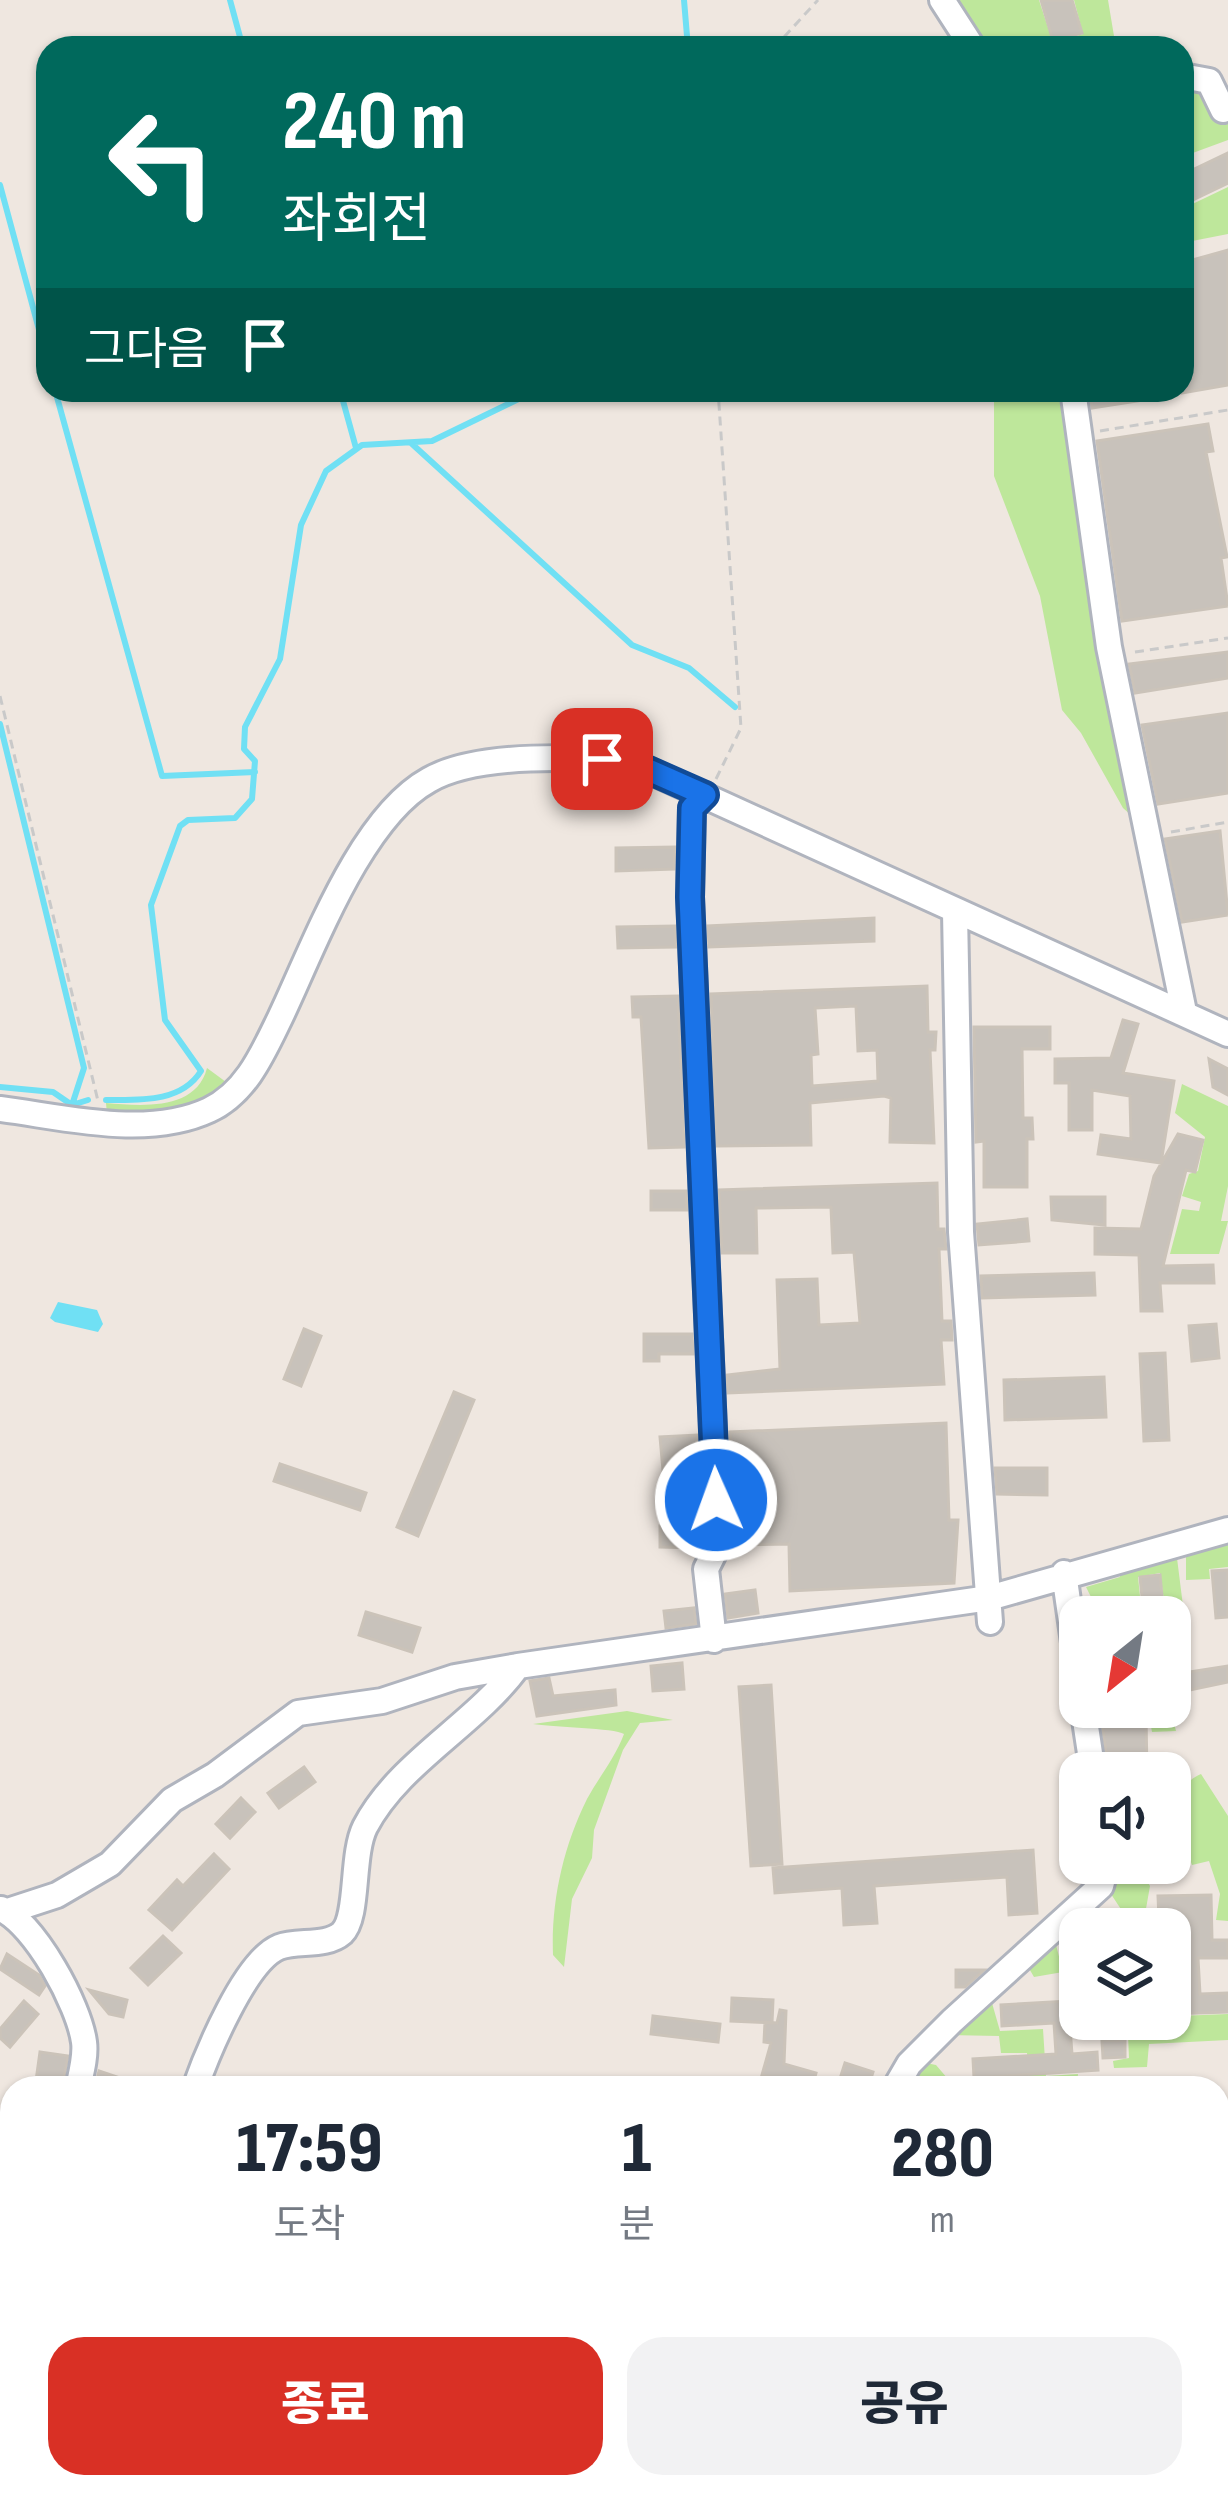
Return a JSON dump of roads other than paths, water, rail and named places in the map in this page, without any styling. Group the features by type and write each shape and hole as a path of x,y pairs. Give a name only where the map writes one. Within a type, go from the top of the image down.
{"street":[{"path":"942,0 965,36"},
{"path":"1194,78 1209,81 1223,110"},
{"path":"1075,402 1112,656 1184,1012"},
{"path":"0,1109 164,1122 211,1109 233,1094 265,1051 371,839 399,803 427,780 474,766 628,761 1228,1034"},
{"path":"705,795 692,808 690,897 718,1545 706,1569 714,1640"},
{"path":"955,912 961,1232 989,1610"},
{"path":"80,2076 85,2046 77,2014 38,1946 4,1910 57,1895 110,1864 172,1800 298,1713 382,1701 454,1677 518,1666 989,1610 1064,1573 1228,1530"},
{"path":"1064,1573 1067,1596"},
{"path":"201,2076 258,1963 279,1947 333,1938 344,1931 352,1912 353,1860 376,1809 498,1693 518,1666"},
{"path":"902,2076 952,2021 1102,1884"}],"water":[{"path":"58,1302 97,1310 103,1324 98,1332 55,1322 50,1318"}],"waterway":[{"path":"230,0 240,36"},
{"path":"684,0 687,36"},
{"path":"0,185 36,318"},
{"path":"58,402 162,776 255,772"},
{"path":"343,402 356,448"},
{"path":"106,1100 171,1094 201,1071 165,1020 151,905 180,826 188,820 235,818 252,799 255,761 244,749 245,727 280,659 301,525 326,471 362,445 432,441 512,402"},
{"path":"411,443 632,645 689,668 735,707"},
{"path":"0,724 84,1068 72,1105"},
{"path":"0,1087 53,1092 72,1105"},
{"path":"72,1105 88,1100"}]}
